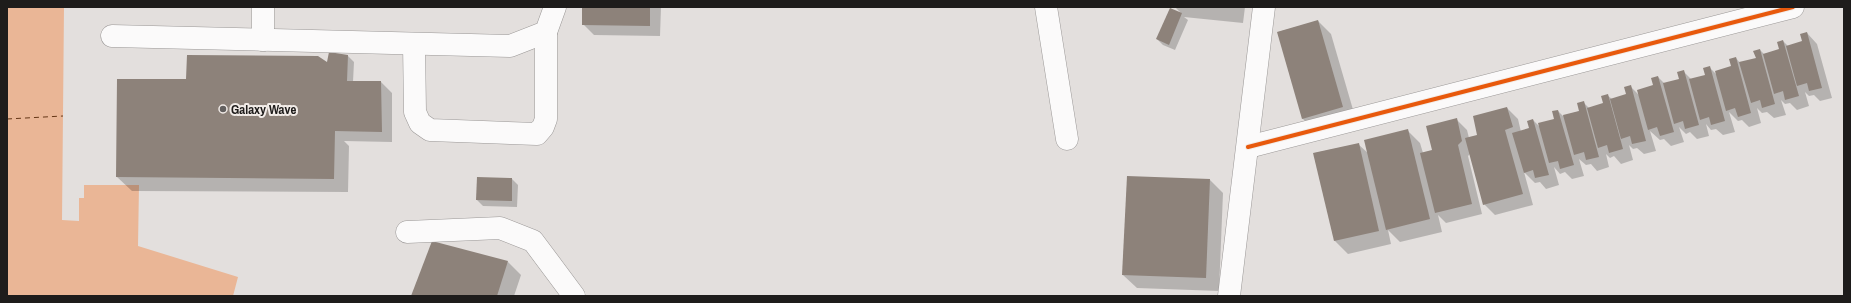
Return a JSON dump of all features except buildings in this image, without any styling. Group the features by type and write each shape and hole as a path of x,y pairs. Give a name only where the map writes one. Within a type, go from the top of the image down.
{"street":[{"path":"263,40 264,7"},
{"path":"414,44 415,112 420,123 430,130 537,134 543,127 546,120 546,32 555,7"},
{"path":"1046,7 1067,139"},
{"path":"1229,296 1264,7"},
{"path":"1248,147 1793,7"},
{"path":"112,36 510,46 546,32"},
{"path":"407,232 500,228 533,240 574,296"}],"shaded area":[{"path":"7,7 64,7 62,220 79,221 79,198 84,198 84,185 139,185 138,246 238,277 233,296 7,296"}],"ferry route":[{"path":"7,119 63,116"}],"cycle path":[{"path":"1248,147 1793,7"}],"place":[{"name":"Galaxy Wave","path":"223,109"}]}
